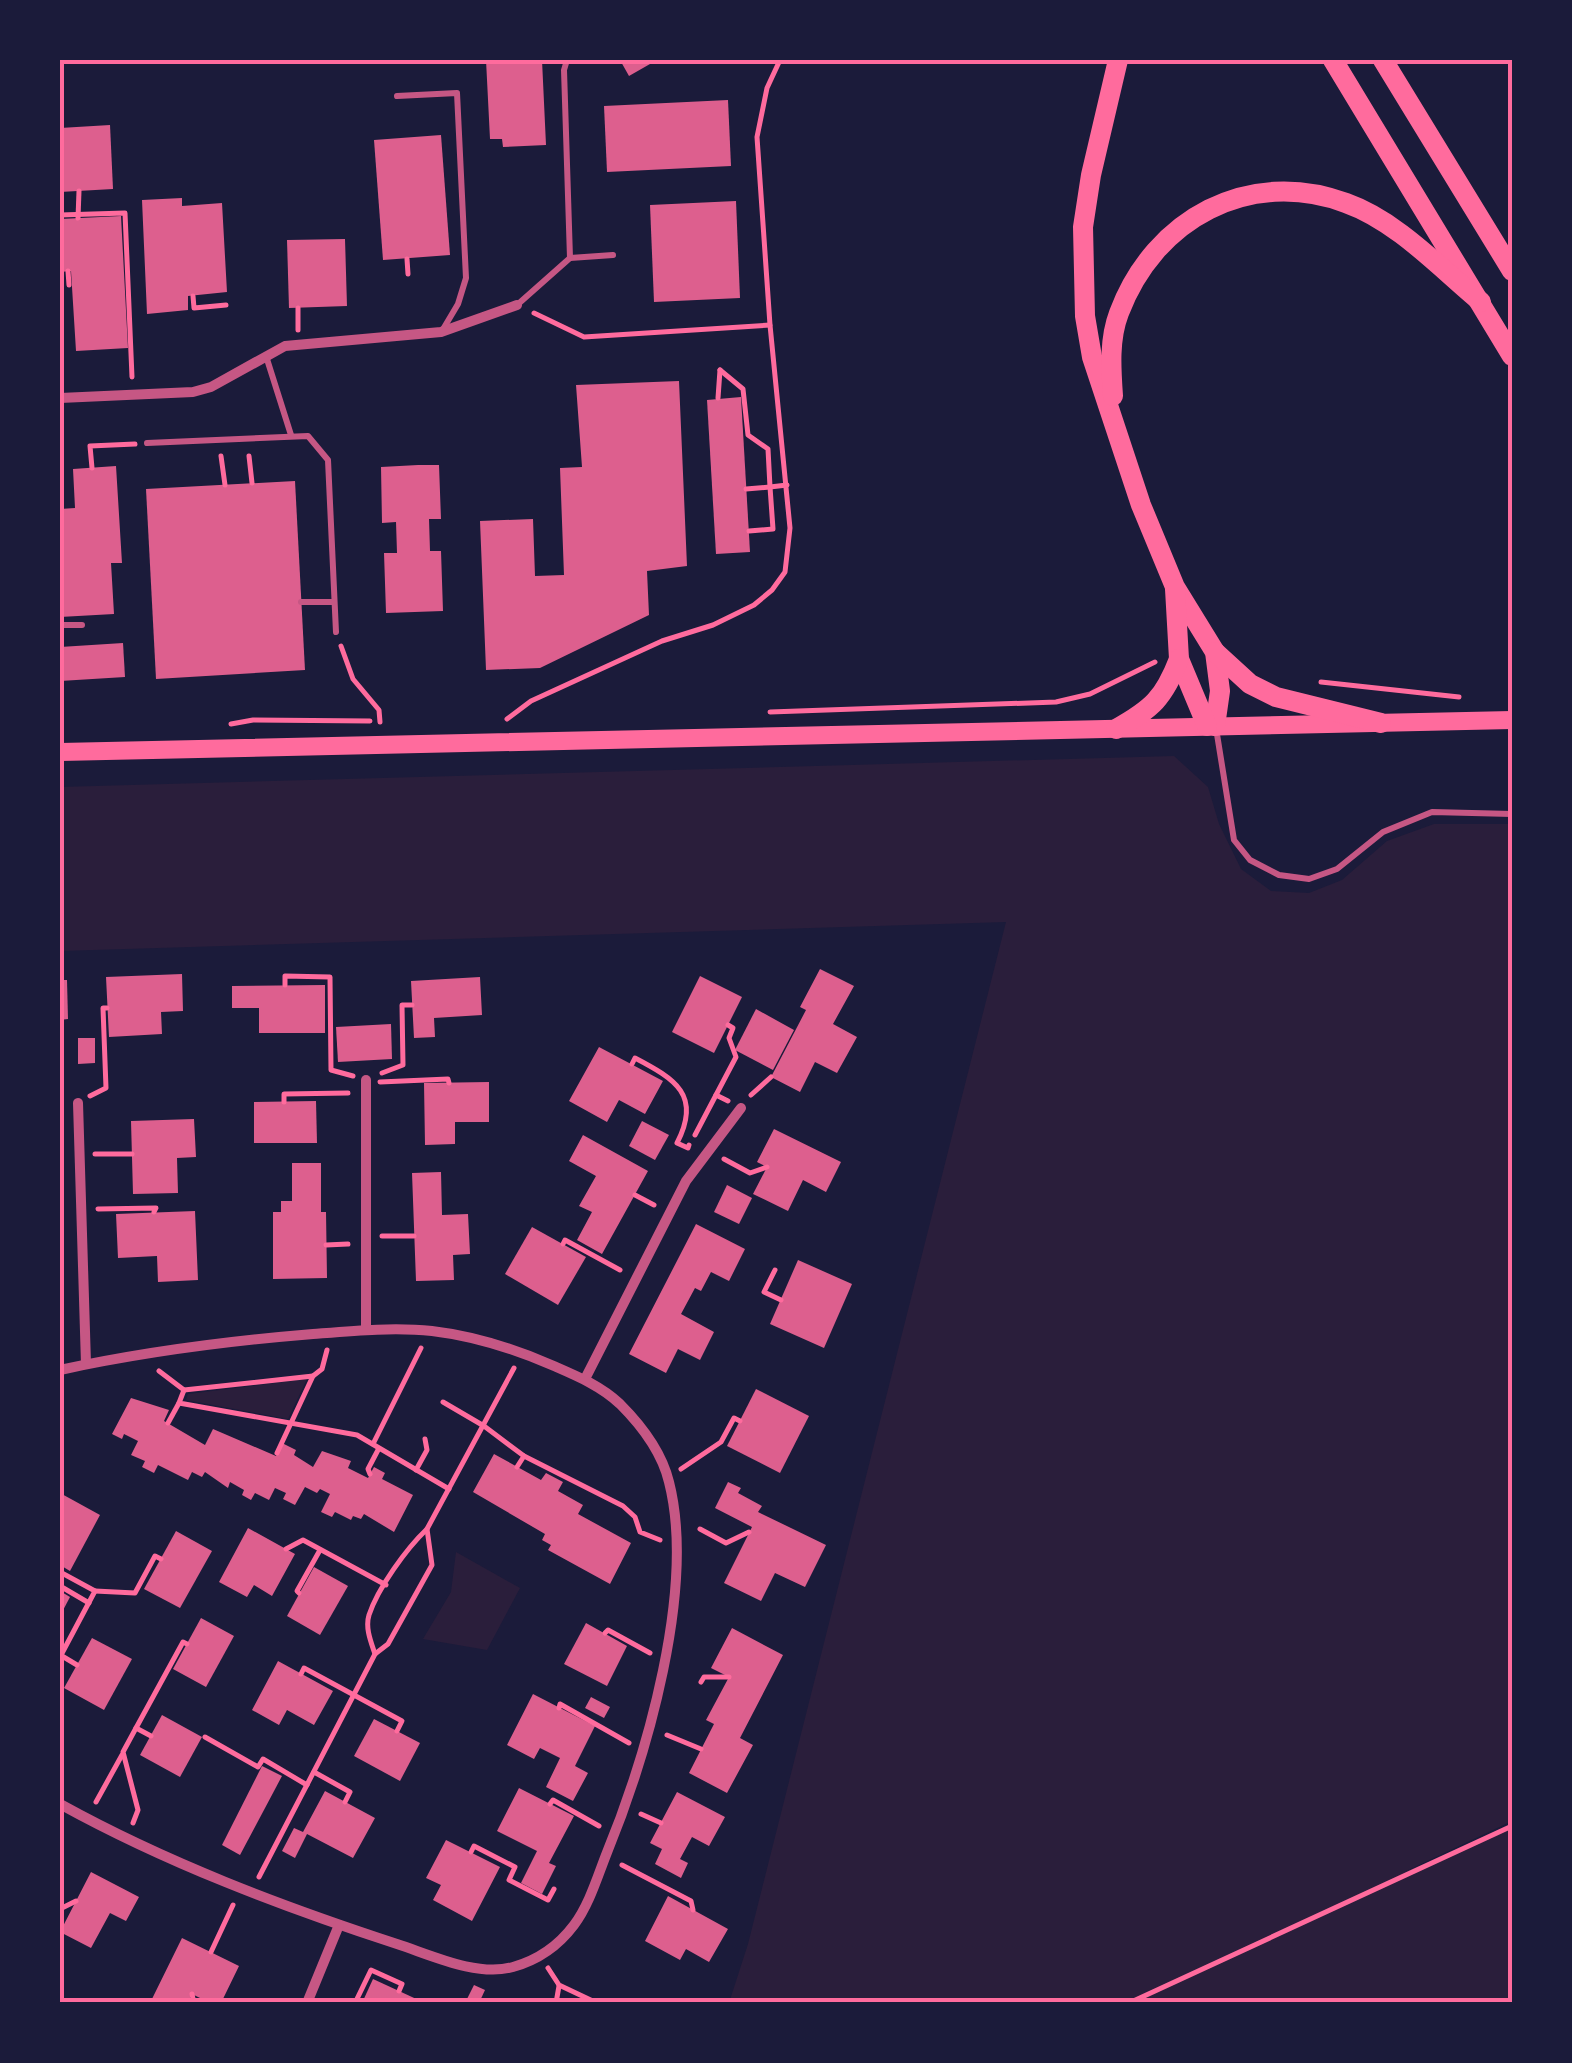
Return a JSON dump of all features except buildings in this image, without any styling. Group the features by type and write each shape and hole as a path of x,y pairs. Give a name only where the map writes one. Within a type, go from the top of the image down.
{"highway":[{"path":"1118,60 1083,227 1085,316 1092,357 1141,505 1175,588 1214,652 1250,684 1276,697 1381,723"},
{"path":"1333,60 1512,356"},
{"path":"1383,60 1512,271"},
{"path":"1114,422 1110,357 1118,316 1137,273 1165,237 1210,208 1256,192 1300,191 1347,203 1385,223 1481,302"},
{"path":"1175,588 1179,659 1211,726"},
{"path":"1211,726 1220,691 1214,652"},
{"path":"1116,730 1157,702 1168,688 1179,659"}],"main road":[{"path":"60,752 1512,720"}],"street":[{"path":"60,398 193,392 211,387 266,355 298,343 442,332 518,305"},
{"path":"366,1085 366,1330"},
{"path":"78,1103 86,1364"},
{"path":"585,1379 686,1181 741,1108"},
{"path":"60,1370 209,1345 366,1330 430,1331 523,1352 585,1379 618,1402 648,1436 668,1478 676,1540 674,1593 664,1660 642,1750 615,1835 578,1921 540,1956 509,1968 488,1969 447,1960 244,1891 60,1804"},
{"path":"308,2003 339,1925"}],"lane":[{"path":"567,60 564,70 570,258"},
{"path":"398,96 457,93 466,278 458,304 442,332"},
{"path":"518,305 570,258 613,255"},
{"path":"266,355 291,435"},
{"path":"147,443 308,436 328,460 336,632"},
{"path":"302,602 334,602"},
{"path":"60,626 82,624"},
{"path":"1211,726 1234,840 1250,860 1279,875 1308,879 1337,870 1383,832 1432,812 1512,814"}],"path":[{"path":"519,723 500,724 531,700 662,640 713,625 754,605 785,572 790,528 788,485 770,325 756,137 767,88 780,60"},
{"path":"78,191 78,216"},
{"path":"60,216 125,213 133,395"},
{"path":"407,258 408,274"},
{"path":"60,285 70,284 68,271"},
{"path":"193,296 194,308 226,306"},
{"path":"518,305 584,337 770,325"},
{"path":"718,398 720,370 743,389 748,435 785,458"},
{"path":"248,438 252,484"},
{"path":"92,468 90,446 147,443"},
{"path":"768,449 773,529"},
{"path":"746,489 788,485"},
{"path":"749,531 790,528"},
{"path":"336,632 353,679 379,710 380,722 394,723"},
{"path":"758,712 1056,702 1090,694 1156,661"},
{"path":"1313,681 1461,696"},
{"path":"285,985 286,976 330,977 331,1070 366,1085"},
{"path":"366,1085 403,1065 402,1006 412,1004"},
{"path":"78,1103 106,1088 103,1008 107,1008"},
{"path":"632,1064 635,1058 679,1086 688,1106 677,1143 688,1148 736,1058 729,1038 733,1028 728,1025"},
{"path":"716,1095 741,1108 771,1077"},
{"path":"284,1102 284,1094 366,1085 448,1080 449,1083"},
{"path":"708,1151 750,1173 766,1167"},
{"path":"79,1154 132,1154"},
{"path":"81,1209 156,1208 154,1212"},
{"path":"366,1236 414,1236"},
{"path":"564,1244 565,1240 636,1279"},
{"path":"775,1270 764,1292 781,1300"},
{"path":"370,1474 368,1469 376,1447 430,1331"},
{"path":"278,1454 313,1376 322,1369 332,1332"},
{"path":"376,1654 368,1617 410,1545 427,1529 523,1352"},
{"path":"142,1374 160,1371 184,1390 313,1376"},
{"path":"168,1423 184,1390"},
{"path":"443,1402 524,1456 622,1506 635,1517 640,1532 653,1540 676,1540"},
{"path":"179,1403 356,1435 448,1489"},
{"path":"668,1478 721,1442 734,1418 740,1421"},
{"path":"416,1470 427,1450 425,1439"},
{"path":"517,1467 524,1456"},
{"path":"211,1952 307,1785 376,1654 388,1644 432,1565 427,1529"},
{"path":"700,1529 726,1543 749,1532"},
{"path":"286,1549 303,1540 386,1584"},
{"path":"299,1593 296,1591 320,1550"},
{"path":"60,1572 95,1592 136,1593 155,1556 161,1559"},
{"path":"60,1586 89,1603"},
{"path":"77,1664 60,1656 95,1592"},
{"path":"606,1633 608,1630 664,1660"},
{"path":"87,1818 183,1642 187,1644"},
{"path":"302,1674 304,1668 402,1721 398,1731"},
{"path":"701,1682 704,1677 729,1677"},
{"path":"559,1708 560,1704 642,1750"},
{"path":"136,1728 151,1736"},
{"path":"648,1728 701,1749"},
{"path":"205,1737 258,1767 262,1760 307,1785"},
{"path":"124,1752 138,1810 126,1837"},
{"path":"314,1772 350,1792 345,1802"},
{"path":"550,1804 552,1800 615,1835"},
{"path":"1129,2003 1512,1826"},
{"path":"471,1852 474,1846 515,1868 509,1880 548,1900 554,1889"},
{"path":"606,1856 691,1901 693,1910"},
{"path":"60,1909 76,1901"},
{"path":"540,1956 559,1985 596,2003"},
{"path":"355,2003 371,1970 402,1984 399,1991"},
{"path":"556,2003 559,1985"},
{"path":"192,1994 194,2003"}],"shaded area":[{"path":"1174,756 1208,787 1219,824 1241,869 1271,891 1309,893 1342,880 1387,841 1434,824 1512,824 1512,1821 1404,1872 1512,1828 1512,2003 729,2003 748,1944 1006,922 60,951 60,787"},
{"path":"307,1379 288,1419 186,1400 188,1394"},
{"path":"456,1552 520,1588 487,1650 423,1639 451,1592"}]}
